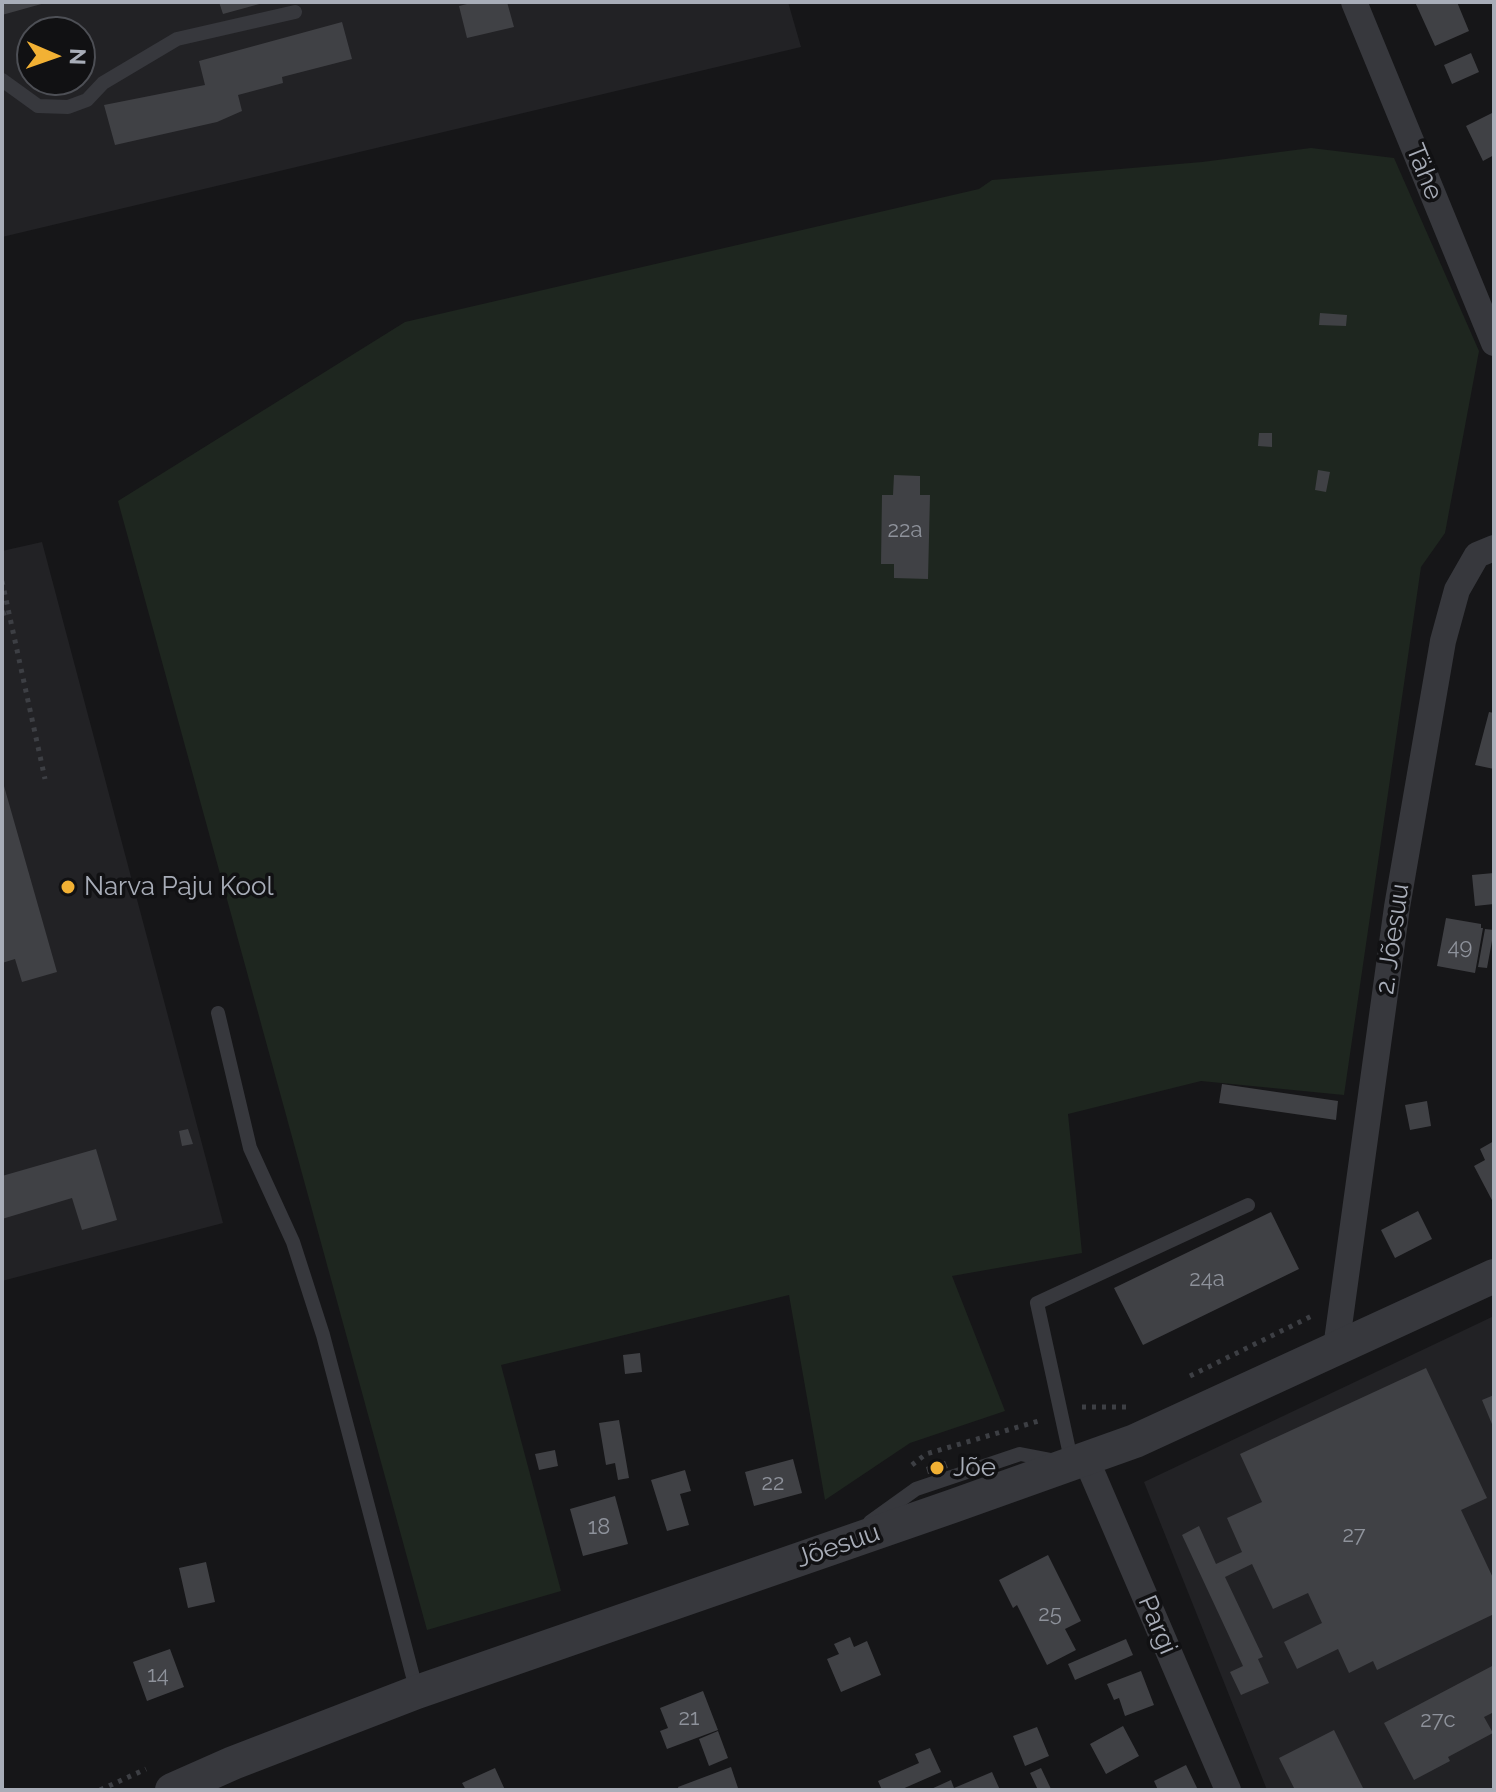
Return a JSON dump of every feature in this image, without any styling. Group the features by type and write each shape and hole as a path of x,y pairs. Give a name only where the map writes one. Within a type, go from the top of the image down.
{"street":[{"name":"Tähe","path":"1354,2 1494,343"},
{"name":"2. Jõesuu","path":"1336,1348 1397,907 1443,641 1457,590 1477,555 1494,548"},
{"name":"Jõesuu","path":"163,1778 247,1758 417,1692 1079,1462 1135,1441 1336,1348 1493,1281"},
{"name":"Pargi","path":"1079,1462 1228,1790"}],"lane":[{"path":"2,80 38,106 68,107 87,100 103,83 177,39 295,12"},
{"path":"218,1013 250,1148 293,1242 323,1335 417,1692"},
{"path":"1079,1462 1062,1414 1037,1303 1248,1205"}],"path":[{"path":"2,581 45,779"},
{"path":"2,614 10,611"},
{"path":"1181,1381 1343,1301"},
{"path":"907,1469 926,1454 1084,1406 1127,1407 1140,1401"},
{"path":"100,1790 163,1778"}],"shaded area":[{"path":"2,2 788,2 801,47 2,237"},
{"path":"1311,148 1394,158 1479,351 1445,533 1421,567 1344,1095 1201,1081 1068,1114 1082,1253 952,1276 1005,1411 910,1443 825,1500 789,1295 501,1365 561,1591 427,1630 118,501 405,322 979,189 992,180 1202,162"},
{"name":"Narva Paju Kool","path":"42,542 223,1223 2,1281 2,551"},
{"path":"1494,1316 1494,1790 1267,1790 1144,1482"}],"building":[{"path":"2,2 45,2 45,3 2,15"},
{"path":"219,2 263,2 263,3 223,14"},
{"path":"475,2 507,2 514,27 467,38 459,6"},
{"path":"1415,2 1457,2 1469,31 1435,46"},
{"path":"342,22 352,59 282,77 283,83 238,95 242,111 217,122 115,145 104,105 205,85 199,61"},
{"path":"1471,53 1479,72 1452,84 1444,65"},
{"path":"1494,112 1494,155 1483,161 1466,126"},
{"path":"1320,313 1347,315 1346,326 1319,325"},
{"path":"1259,433 1272,433 1272,447 1258,446"},
{"path":"1318,470 1330,472 1326,492 1315,490"},
{"path":"894,475 920,476 920,495 930,495 928,579 894,578 894,564 881,564 882,495 893,495"},
{"path":"1489,712 1494,713 1494,769 1475,765"},
{"path":"2,779 57,972 22,982 15,959 2,963"},
{"path":"1494,873 1494,904 1475,906 1472,875"},
{"path":"1446,918 1481,924 1483,928 1475,973 1437,966"},
{"path":"1485,929 1494,930 1487,968 1478,967"},
{"path":"1222,1084 1338,1101 1336,1120 1219,1103"},
{"path":"1427,1101 1431,1126 1410,1130 1405,1105"},
{"path":"188,1129 193,1144 182,1146 179,1131"},
{"path":"1494,1141 1494,1204 1474,1166 1485,1160 1480,1149"},
{"path":"96,1149 117,1220 82,1230 72,1198 2,1219 2,1176"},
{"path":"1418,1211 1432,1239 1395,1258 1381,1230"},
{"path":"1271,1212 1299,1269 1143,1345 1114,1288"},
{"path":"640,1353 642,1372 625,1374 623,1355"},
{"path":"1426,1368 1487,1498 1461,1510 1494,1580 1494,1614 1377,1670 1373,1661 1349,1673 1338,1649 1297,1669 1284,1642 1322,1623 1308,1593 1273,1609 1252,1564 1225,1577 1263,1657 1258,1659 1269,1683 1241,1695 1230,1672 1243,1666 1182,1535 1199,1526 1216,1564 1242,1552 1227,1518 1262,1502 1240,1454"},
{"path":"1494,1395 1494,1429 1482,1400"},
{"path":"619,1420 629,1478 618,1480 615,1463 606,1465 599,1423"},
{"path":"555,1450 558,1466 539,1470 535,1454"},
{"path":"793,1459 802,1493 754,1506 745,1472"},
{"name":"Jõe","path":"945,1461 948,1468 928,1474 926,1467"},
{"path":"685,1470 691,1491 680,1494 689,1525 667,1531 651,1480"},
{"path":"615,1496 628,1544 583,1556 570,1509"},
{"path":"1048,1555 1081,1621 1065,1629 1076,1650 1047,1665 1017,1605 1013,1608 999,1580"},
{"path":"206,1562 215,1602 188,1608 179,1568"},
{"path":"850,1637 854,1647 867,1641 881,1675 841,1692 827,1659 839,1654 834,1644"},
{"path":"1126,1639 1133,1655 1075,1680 1068,1664"},
{"path":"170,1649 184,1687 147,1701 133,1662"},
{"path":"1494,1665 1494,1712 1484,1717 1493,1733 1414,1780 1384,1723"},
{"path":"1141,1671 1154,1705 1125,1716 1119,1698 1114,1700 1107,1684"},
{"path":"703,1691 718,1730 667,1749 660,1731 668,1728 660,1708"},
{"path":"1123,1726 1139,1756 1106,1774 1090,1744"},
{"path":"1037,1727 1049,1756 1025,1766 1013,1736"},
{"path":"1334,1730 1364,1790 1295,1790 1279,1758"},
{"path":"718,1731 728,1758 709,1766 699,1739"},
{"path":"930,1748 941,1772 900,1790 882,1790 878,1781 919,1763 915,1754"},
{"path":"1186,1765 1198,1790 1158,1790 1154,1781"},
{"path":"731,1767 738,1788 679,1790 678,1787"},
{"path":"495,1768 505,1790 466,1790 462,1783"},
{"path":"1041,1768 1051,1789 1038,1790 1030,1773"},
{"path":"992,1772 1000,1790 929,1790 951,1780 954,1788"}],"place":[{"name":"Narva Paju Kool","path":"68,887"},
{"name":"Jõe","path":"937,1468"}]}
